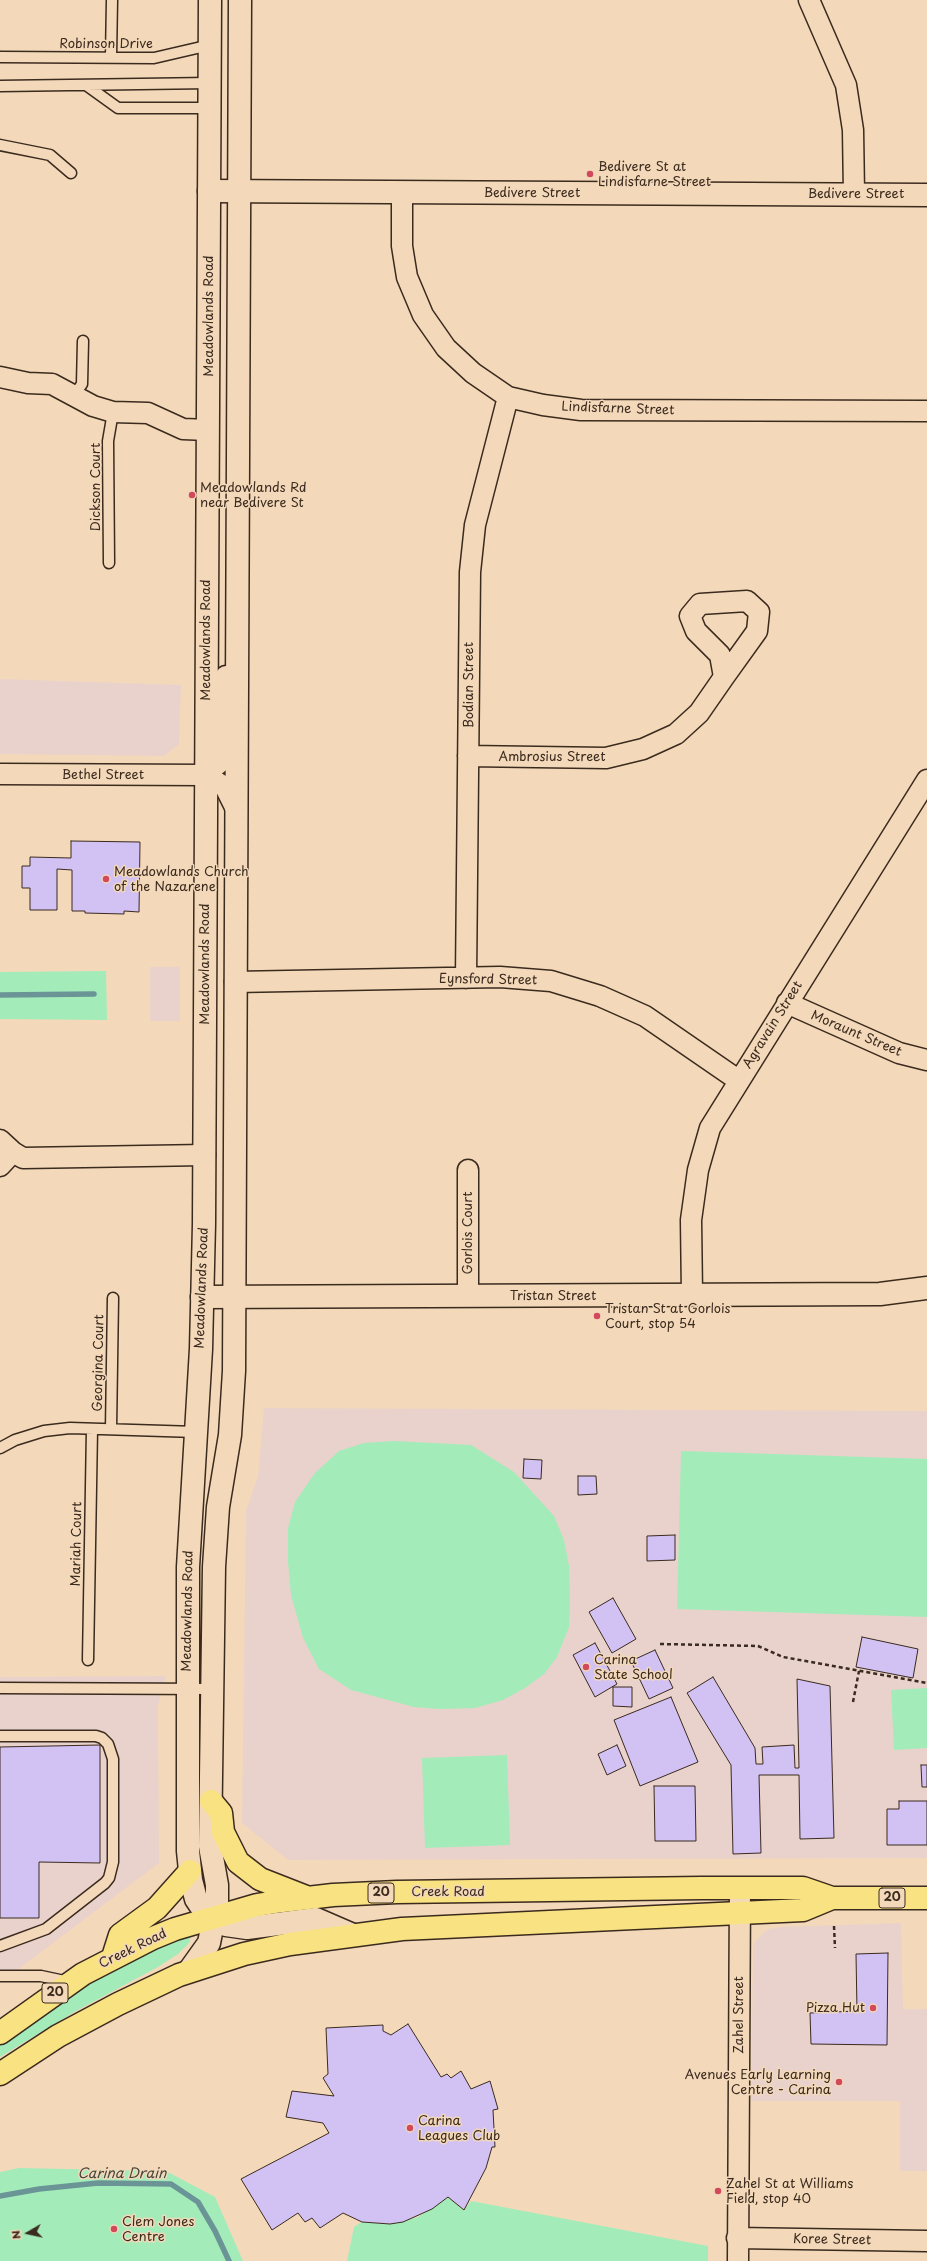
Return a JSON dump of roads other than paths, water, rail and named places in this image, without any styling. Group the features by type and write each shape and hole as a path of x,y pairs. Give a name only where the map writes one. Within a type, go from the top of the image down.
{"main road":[{"name":"Meadowlands Road","path":"210,0 205,776 205,1155 202,1297 188,1567 187,1831 190,1870 196,1899 200,1905 214,1918 226,1925 239,1928 316,1919 353,1935"},
{"name":"Meadowlands Road","path":"189,1971 209,1943 217,1895 210,1846 215,1533 232,1408 234,1371 240,0"},
{"name":"Bedivere Street","path":"209,191 927,195"},
{"name":"Tristan Street","path":"202,1297 880,1294 927,1288"},
{"path":"211,1801 221,1813 223,1832 238,1862 260,1879 308,1898"},
{"path":"113,1957 120,1935 157,1908 190,1870"},
{"name":"Creek Road","path":"0,2033 71,1982 113,1957 175,1929 257,1905 308,1898 398,1892 740,1888 803,1888 832,1898 927,1898"},
{"name":"Creek Road","path":"0,2074 58,2036 189,1971 267,1949 353,1935 402,1929 803,1910 832,1898"}],"street":[{"path":"809,0 846,85 853,130 854,194"},
{"name":"Lindisfarne Street","path":"402,192 402,246 407,277 423,315 446,348 473,373 508,397 543,405 581,410 927,411"},
{"path":"0,377 28,383 52,384 75,394 93,406 113,412 148,413 183,429 208,430"},
{"name":"Bodian Street","path":"466,978 470,572 475,525 508,397"},
{"path":"236,809 225,787 205,776 225,758 227,658 237,599"},
{"name":"Ambrosius Street","path":"468,756 606,758 643,749 676,734 699,713 724,677"},
{"name":"Bethel Street","path":"0,774 205,776"},
{"name":"Agravain Street","path":"692,1295 691,1220 698,1170 710,1128 738,1080 925,787"},
{"name":"Eynsford Street","path":"235,982 500,977 551,981 600,996 645,1016 738,1080"},
{"name":"Moraunt Street","path":"787,1003 899,1053 927,1060"},
{"path":"4,1153 23,1158 205,1155"},
{"name":"Gorlois Court","path":"468,1170 468,1296"},
{"name":"Zahel Street","path":"738,2261 740,1888"},
{"name":"Koree Street","path":"737,2238 927,2241"}],"lane":[{"path":"111,58 112,0"},
{"name":"Robinson Drive","path":"0,57 154,58 183,53 210,45"},
{"path":"0,86 210,83"},
{"path":"86,85 118,108 210,108"},
{"path":"0,145 50,155 71,173"},
{"path":"75,394 82,384 83,342"},
{"name":"Dickson Court","path":"109,563 108,441 113,412"},
{"name":"Georgina Court","path":"111,1429 113,1298"},
{"path":"0,1448 15,1440 44,1431 70,1428 196,1432"},
{"name":"Mariah Court","path":"88,1660 92,1428"},
{"path":"0,1688 213,1688"},
{"path":"0,1736 96,1736 102,1738 108,1744 113,1758 113,1862 109,1878 105,1883 46,1929 0,1946"},
{"path":"0,1976 41,1976 71,1982"}],"waterway":[{"path":"0,995 94,994"},
{"name":"Carina Drain","path":"0,2196 39,2189 98,2183 171,2184 198,2202 215,2231 229,2261"}],"place":[{"name":"Bedivere St at Lindisfarne Street","path":"590,174"},
{"name":"Meadowlands Rd near Bedivere St","path":"192,495"},
{"name":"Meadowlands Church of the Nazarene","path":"106,879"},
{"name":"Tristan St at Gorlois Court, stop 54","path":"597,1316"},
{"name":"Carina State School","path":"586,1667"},
{"name":"Pizza Hut","path":"873,2008"},
{"name":"Avenues Early Learning Centre - Carina","path":"839,2082"},
{"name":"Carina Leagues Club","path":"410,2128"},
{"name":"Zahel St at Williams Field, stop 40","path":"718,2191"},
{"name":"Clem Jones Centre","path":"114,2229"}]}
